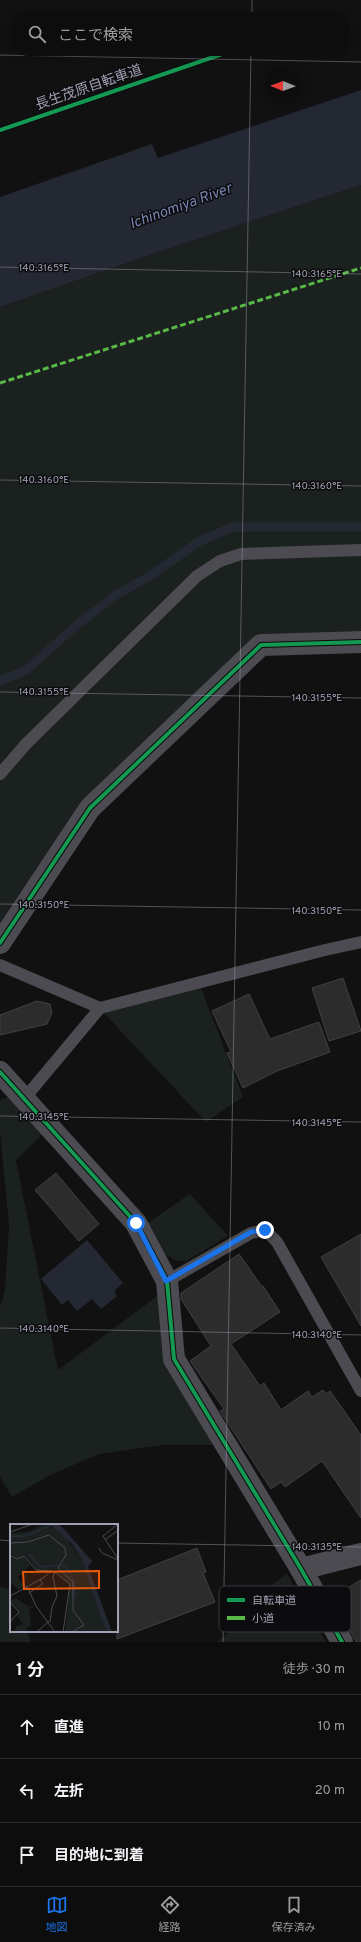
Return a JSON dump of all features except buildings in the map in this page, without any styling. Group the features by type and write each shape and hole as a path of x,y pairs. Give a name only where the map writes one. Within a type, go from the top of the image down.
{"street":[{"path":"0,943 90,808 260,645 361,642"},
{"path":"0,1072 136,1223 166,1281 174,1359 311,1586"},
{"path":"301,1569 361,1554"},
{"path":"336,1632 342,1642"}],"lane":[{"path":"0,774 26,744 198,576 220,561 241,554 361,550"},
{"path":"24,1099 100,1008 361,942"},
{"path":"0,965 100,1008"},
{"path":"166,1281 251,1232 265,1230 277,1242 361,1391"}],"shaded area":[{"path":"361,185 361,631 260,634 81,803 0,922 0,307 144,257"},
{"path":"201,988 243,1097 206,1122 103,1012"},
{"path":"13,1095 45,1132 16,1160 58,1370 160,1294 218,1445 162,1445 99,1454 50,1475 12,1497 0,1477 0,1307 5,1291 9,1224 0,1132 0,1100"},
{"path":"190,1194 228,1236 186,1261 177,1261 166,1255 148,1223"},
{"path":"287,1574 294,1586 270,1586"},
{"path":"0,1587 10,1589 10,1632 27,1632 31,1642 0,1642"},
{"path":"229,1632 320,1632 326,1642 217,1642"}],"water":[{"name":"Ichinomiya River","path":"361,90 361,185 144,257 0,307 0,197 152,144 158,158"},
{"path":"87,1240 123,1283 114,1291 117,1296 101,1309 92,1299 77,1311 68,1300 62,1305 41,1279"}],"waterway":[{"path":"0,681 26,670 78,624 116,595 150,576 200,541 233,527 361,527"}],"marked path":[{"path":"0,383 361,268"}],"cycle path":[{"name":"長生茂原自転車道","path":"0,130 216,56"},
{"path":"0,943 90,808 261,645 361,642"},
{"path":"0,1072 136,1223 167,1281 174,1359 311,1586"},
{"path":"336,1632 342,1642"}],"route":[{"path":"136,1223 166,1281 251,1232 265,1230"}]}
